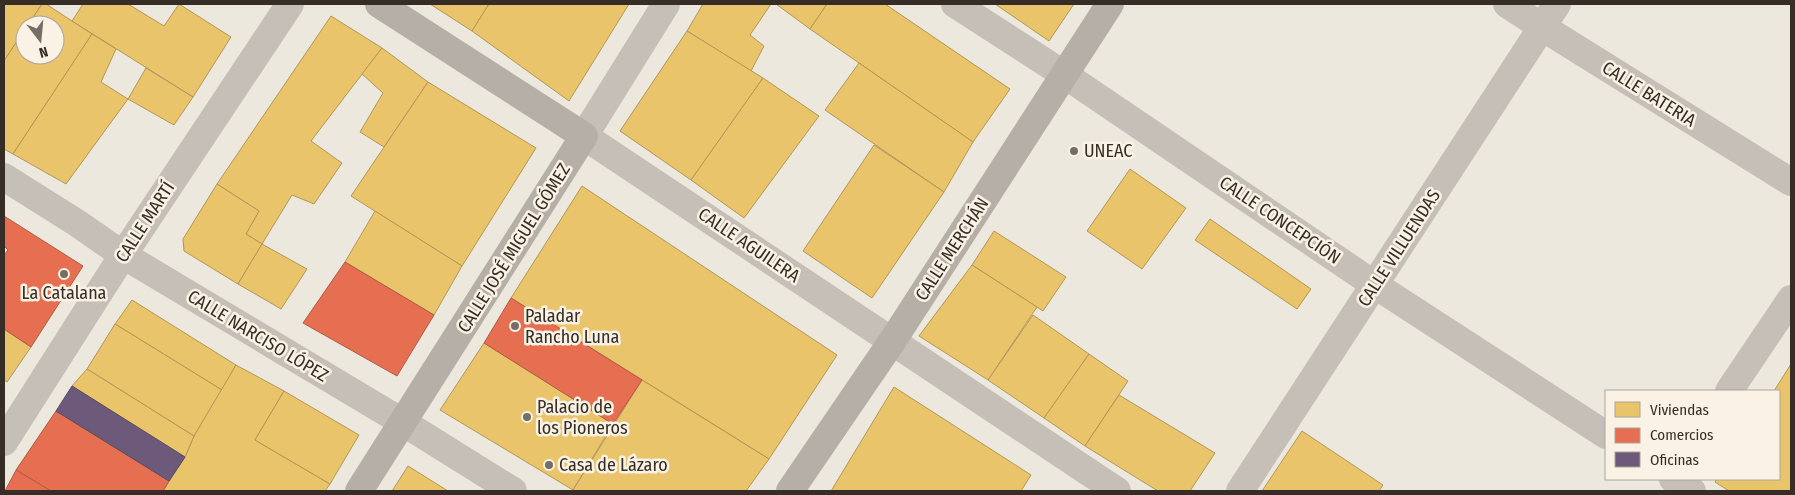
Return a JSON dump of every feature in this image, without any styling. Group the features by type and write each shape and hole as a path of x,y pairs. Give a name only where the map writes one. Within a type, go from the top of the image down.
{"main road":[{"name":"CALLE AGUILERA","path":"379,4 584,136"},
{"name":"CALLE MERCHÁN","path":"790,491 892,340 1110,4"},
{"name":"CALLE JOSÉ MIGUEL GÓMEZ","path":"359,491 404,423 584,136"}],"street":[{"name":"CALLE MARTÍ","path":"4,442 123,255 290,4"},
{"name":"CALLE JOSÉ MIGUEL GÓMEZ","path":"584,136 666,4"},
{"name":"CALLE CONCEPCIÓN","path":"955,4 1065,75 1375,285 1605,434"},
{"name":"CALLE BATERIA","path":"1508,4 1791,182"},
{"name":"CALLE VILLUENDAS","path":"1240,491 1557,4"},
{"name":"CALLE AGUILERA","path":"584,136 1117,491"},
{"name":"CALLE NARCISO LÓPEZ","path":"4,177 77,223 123,255 404,423 513,491"},
{"path":"1730,390 1791,299"},
{"path":"1663,491 1671,480"},
{"path":"1674,480 1692,491"}],"building: Viviendas":[{"path":"4,4 42,4 35,15 15,15 15,44 4,61"},
{"path":"42,4 46,4 63,15 35,15"},
{"path":"83,4 128,4 164,26 179,4 231,37 193,97 72,21"},
{"path":"430,4 489,4 472,31"},
{"path":"489,4 629,4 569,101 472,31"},
{"path":"703,4 771,4 750,35 764,46 751,71 687,31"},
{"path":"776,4 827,4 810,29"},
{"path":"827,4 885,4 1010,89 973,142 810,29"},
{"path":"995,4 1074,4 1049,41"},
{"path":"65,16 92,34 13,154 4,149 4,61 15,44 15,65 65,65"},
{"path":"331,16 382,48 311,141 342,163 314,204 292,195 262,244 246,234 259,211 217,184"},
{"path":"687,31 763,78 691,180 620,131"},
{"path":"92,34 116,49 101,82 128,99 66,184 13,154"},
{"path":"382,48 428,82 384,147 360,132 383,93 362,74"},
{"path":"859,63 973,142 944,192 825,110"},
{"path":"146,68 193,97 174,125 128,99"},
{"path":"763,78 819,116 744,218 691,180"},
{"path":"428,82 536,148 462,266 351,196"},
{"path":"874,145 944,192 872,298 803,251"},
{"path":"1130,169 1186,208 1142,269 1087,231"},
{"path":"217,184 259,211 246,234 262,244 238,284 184,251 183,239"},
{"path":"582,186 837,355 769,459 511,298"},
{"path":"375,211 462,266 434,315 345,262"},
{"path":"1210,219 1311,289 1297,309 1195,240"},
{"path":"994,231 1066,277 1043,311 972,265"},
{"path":"262,244 307,269 281,309 238,284"},
{"path":"972,265 1037,307 988,380 919,336"},
{"path":"132,300 236,365 222,390 115,324"},
{"path":"1033,315 1089,354 1044,418 988,380"},
{"path":"115,324 222,390 194,436 87,369"},
{"path":"4,329 31,347 7,382 4,380"},
{"name":"Palacio de los Pioneros","path":"484,343 613,424 573,490 440,410"},
{"path":"1089,354 1128,381 1085,446 1044,418"},
{"path":"1791,364 1791,491 1729,491 1715,482 1716,480 1780,480 1780,390 1775,390"},
{"path":"236,365 284,391 255,440 330,484 325,491 163,491 185,457 194,436"},
{"path":"87,369 194,436 185,457 72,386"},
{"path":"642,380 769,459 746,491 573,490"},
{"path":"894,387 1031,475 1021,491 831,491"},
{"path":"284,391 359,435 330,484 255,440"},
{"path":"1119,395 1215,453 1190,491 1158,491 1085,446"},
{"path":"1302,431 1383,485 1379,491 1262,491"},
{"path":"408,466 448,491 392,491"}],"building: Comercios":[{"path":"4,216 83,266 31,347 4,329 4,255 8,250 4,246"},
{"path":"345,262 434,315 397,376 303,323"},
{"path":"511,298 642,380 613,424 484,343"},
{"path":"56,411 169,481 163,491 51,491 16,470"},
{"path":"16,470 51,491 5,491"}],"building: Oficinas":[{"path":"72,386 185,457 169,481 56,411"}],"place":[{"name":"UNEAC","path":"1074,151"},
{"name":"La Catalana","path":"64,274"},
{"name":"Paladar Rancho Luna","path":"515,326"},
{"name":"Palacio de los Pioneros","path":"527,417"},
{"name":"Casa de Lázaro","path":"549,465"}]}
